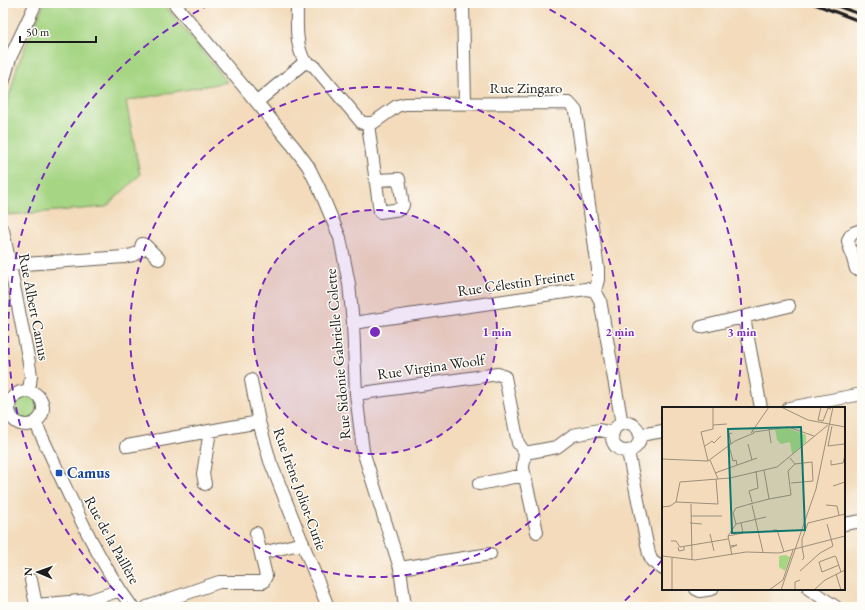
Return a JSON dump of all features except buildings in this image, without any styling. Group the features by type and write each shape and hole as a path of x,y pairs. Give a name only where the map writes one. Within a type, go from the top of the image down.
{"street":[{"path":"3,83 10,58 36,3"},
{"name":"Rue Sidonie Gabrielle Colette","path":"174,3 257,102 308,166 331,213 340,238 348,273 353,323 356,394 363,451 400,568 405,607"},
{"path":"297,3 298,44 300,54 305,62 314,66 362,123 368,124 376,180"},
{"path":"463,3 466,104"},
{"path":"257,102 305,62"},
{"name":"Rue Zingaro","path":"368,124 373,123 397,106 569,103 576,111 598,269 598,280 595,291"},
{"name":"Rue Albert Camus","path":"3,230 28,357 31,376 29,391"},
{"path":"856,269 848,241 849,236 854,232 862,230"},
{"path":"10,265 123,257 133,255 140,251 142,244 145,245 159,259"},
{"name":"Rue Célestin Freinet","path":"353,323 586,289 595,291 600,300 622,424"},
{"path":"701,327 789,306"},
{"path":"744,317 761,407"},
{"name":"Rue Virgina Woolf","path":"356,394 498,374 505,377 518,443 525,453"},
{"name":"Rue Irène Joliot-Curie","path":"252,380 259,422 270,461 328,607"},
{"path":"24,391 29,391 35,393 42,402 42,413 35,422 30,424 18,422 6,408 15,395 24,391"},
{"path":"794,407 862,394"},
{"name":"Rue de la Paillère","path":"35,422 86,529 120,590 132,607"},
{"path":"126,446 259,422"},
{"path":"627,423 635,427 640,435 638,446 628,452 619,450 615,447 612,438 613,433 618,426 622,424 627,423"},
{"path":"537,532 522,468 525,453 557,447 573,435 599,430 613,433"},
{"path":"640,435 662,430"},
{"path":"205,484 203,474 210,431"},
{"path":"628,452 649,554 652,561 662,569"},
{"path":"479,484 524,475"},
{"path":"845,524 862,521"},
{"path":"147,607 219,582 264,582 266,576 256,532"},
{"path":"262,553 303,543"},
{"path":"400,568 490,554"},
{"path":"30,580 36,605 91,600 120,590"},
{"path":"810,590 836,607"}],"green space":[{"path":"44,3 163,3 227,82 126,101 140,175 106,207 8,215 5,188 5,112 17,67"},
{"path":"27,395 36,399 40,408 36,417 27,421 18,417 14,408 18,399"}],"railway":[{"path":"812,3 862,22"},
{"path":"829,3 862,15"}],"place":[{"name":"Camus","path":"59,473"}]}
